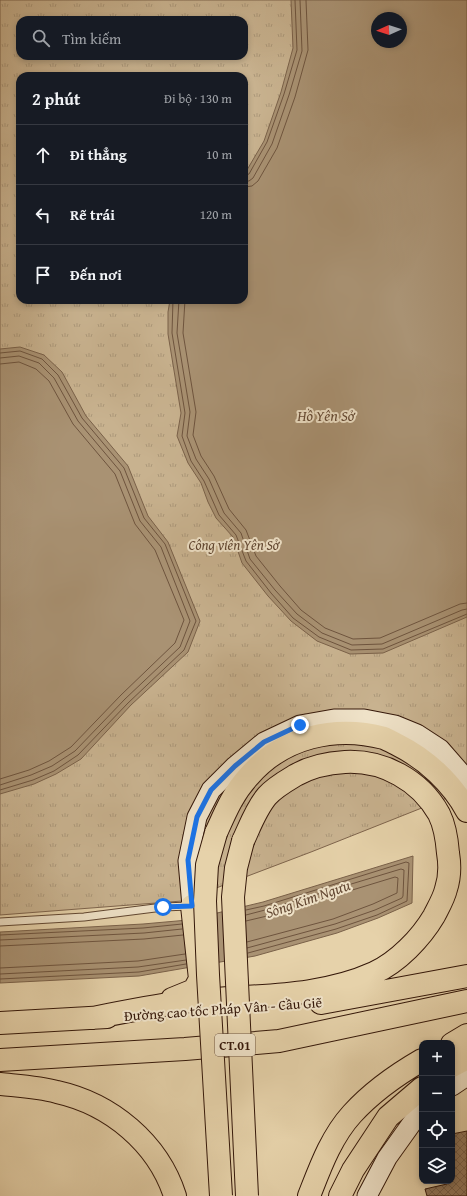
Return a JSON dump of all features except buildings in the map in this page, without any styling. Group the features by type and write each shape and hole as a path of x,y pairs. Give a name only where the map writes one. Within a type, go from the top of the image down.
{"highway":[{"path":"221,1196 205,901 207,865 216,833 230,801 249,776 269,757 296,741 325,734 356,733 385,739 410,751 430,766 451,786 467,811"},
{"path":"93,1018 184,1002 254,997 316,990 337,986 375,972 406,950 425,930 446,890 450,867 447,840 439,815 430,801 417,788 400,775 382,766 356,761 330,762 308,768 284,782 267,796 253,818 243,841 236,868 233,897 248,1196"},
{"path":"154,1007 194,990 200,979 193,910"},
{"name":"Đường cao tốc Pháp Vân - Cầu Giẽ","path":"0,1023 278,1008 329,1002 467,976"},
{"name":"Đường cao tốc Pháp Vân - Cầu Giẽ","path":"0,1060 185,1049 280,1041 467,1001"},
{"path":"455,1042 467,1036"},
{"path":"455,1064 467,1058"},
{"path":"308,1196 335,1138 351,1115 379,1088 419,1062"},
{"path":"0,1084 31,1087 58,1092 88,1102 113,1114 135,1132 151,1150 164,1169 175,1196"},
{"path":"340,1196 353,1170 388,1117 419,1091"}],"street":[{"path":"193,910 188,860 197,817 211,790 235,766 264,742 300,725 334,719 364,719 395,725 417,734 440,749 461,773 467,783"},
{"path":"455,1084 467,1076"},
{"path":"367,1196 387,1158 419,1114"}],"lane":[{"path":"0,922 84,917 163,907 193,910"}],"green space":[{"name":"Công viên Yên Sở","path":"0,0 467,0 467,790 182,901 0,915"}],"water":[{"name":"Hồ Yên Sở","path":"291,0 467,0 467,617 383,653 350,654 317,641 291,621 268,596 242,563 233,537 216,518 201,483 188,463 177,436 181,413 168,334 169,304 248,304 248,168 264,141 281,92 293,48"},
{"path":"20,347 44,355 62,372 86,416 128,466 148,516 168,542 200,621 188,652 131,705 81,759 56,774 34,784 0,794 0,349"},
{"name":"Sông Kim Ngưu","path":"413,856 412,903 378,918 337,933 255,956 139,976 0,983 0,932 188,920 263,902"}],"route":[{"path":"163,907 192,906 188,860 197,817 211,790 235,766 264,742 300,725"}]}
